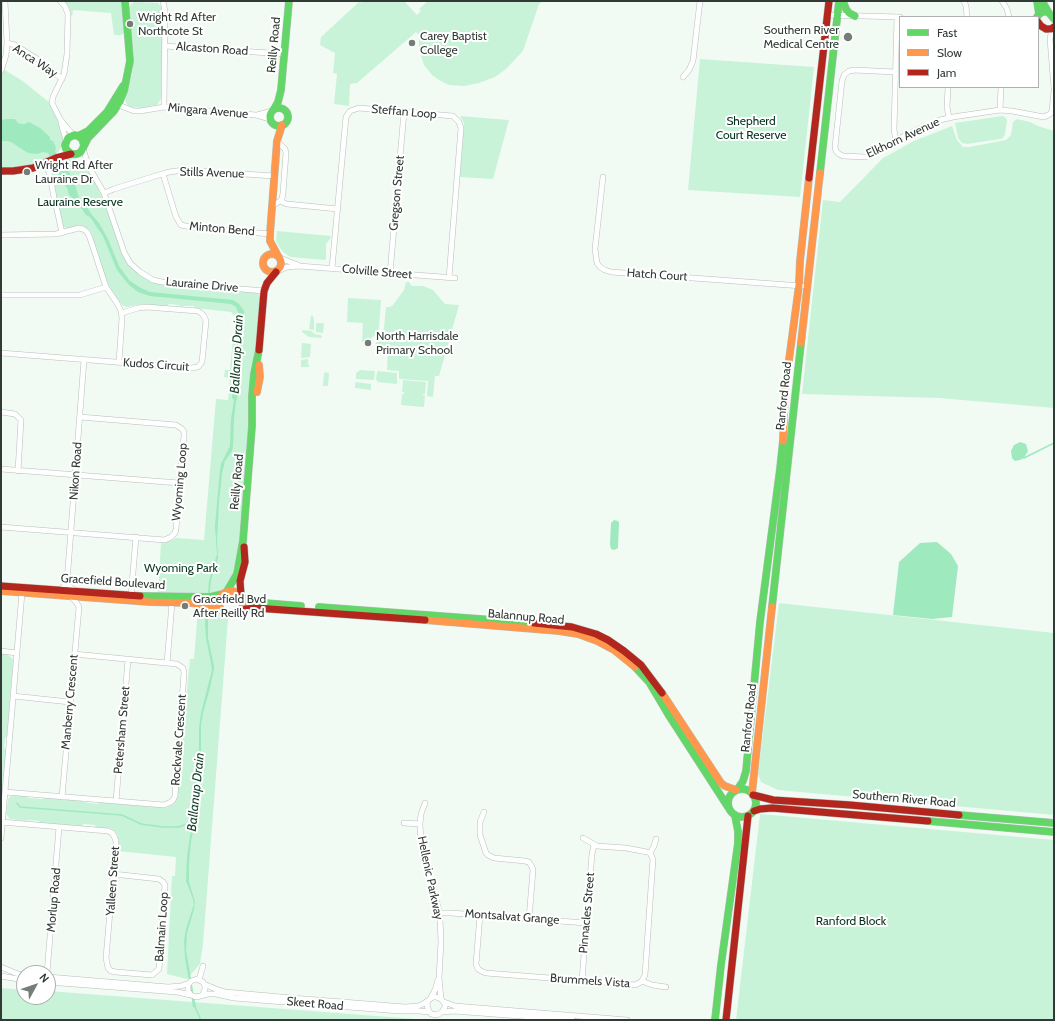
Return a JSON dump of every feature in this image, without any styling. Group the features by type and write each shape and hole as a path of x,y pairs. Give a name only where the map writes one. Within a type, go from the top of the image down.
{"street":[{"path":"1,71 6,55 7,43 5,1"},
{"path":"60,1 65,6 68,14 67,54 62,79 52,99 53,105 60,118 68,129 82,139 84,147"},
{"path":"54,197 49,172 54,159 70,137 86,133 116,104 124,93 130,54 125,1"},
{"path":"163,1 165,10 164,107"},
{"name":"Reilly Road","path":"273,110 278,102 281,90 289,1"},
{"path":"683,77 689,70 693,61 700,1"},
{"name":"Ranford Road","path":"736,790 743,781 746,771 760,622 780,469 784,427 785,390 799,285 800,261 814,128 829,1"},
{"name":"Ranford Road","path":"753,794 839,1"},
{"path":"842,1 846,9 856,16"},
{"path":"964,1 967,16"},
{"path":"1002,1 1007,9 1009,16"},
{"path":"1037,1 1038,16"},
{"path":"1042,1 1052,16"},
{"path":"1039,19 1045,11 1052,16"},
{"path":"827,15 899,18 895,72 894,130 896,140"},
{"path":"1039,21 1049,29 1053,28 1050,39 1054,88"},
{"path":"1039,22 1050,39"},
{"name":"Anca Way","path":"7,43 15,45 39,60 62,79"},
{"name":"Alcaston Road","path":"165,46 284,54"},
{"name":"Elkhorn Avenue","path":"895,72 854,70 849,71 844,75 842,81 835,147 836,151 843,156 866,157 925,126 949,118 1000,110 1044,117 1050,114 1054,106 1054,91"},
{"path":"948,88 947,107 949,118"},
{"path":"1000,110 1001,88"},
{"name":"Reilly Road","path":"281,90 284,109"},
{"path":"1,171 19,171 33,168 54,159 79,153 91,135 112,114 116,104"},
{"name":"Mingara Avenue","path":"116,104 134,111 164,107 256,115 270,119"},
{"path":"279,107 284,109 288,114 287,122 279,125 271,121 269,116 273,110 279,107"},
{"name":"Steffan Loop","path":"332,268 345,122 348,113 359,108 453,116 459,122 461,128 452,278"},
{"name":"Mingara Avenue","path":"256,115 273,110"},
{"name":"Gregson Street","path":"390,273 404,112"},
{"path":"60,118 67,151 73,154"},
{"path":"270,242 279,257 281,266 277,271 269,272 265,268 263,262 270,242 279,125"},
{"path":"272,206 282,199 283,193 286,153 285,149 278,140"},
{"name":"Lauraine Drive","path":"84,147 89,167"},
{"name":"Lauraine Drive","path":"73,154 89,167 104,193 124,252 132,265 145,276 162,282 264,291"},
{"name":"Stills Avenue","path":"104,193 175,171 191,170 274,176"},
{"name":"Minton Bend","path":"163,174 176,217 181,225 270,234"},
{"name":"Hatch Court","path":"603,177 595,249 597,263 605,270 611,272 799,285 807,287"},
{"path":"280,201 287,204 338,209"},
{"path":"56,205 62,234"},
{"path":"1,235 62,234 79,228 87,232 106,287 122,313 119,362"},
{"path":"266,257 274,254 279,257"},
{"name":"Colville Street","path":"279,257 299,266"},
{"name":"Colville Street","path":"277,271 286,267 299,266 452,278"},
{"name":"Reilly Road","path":"265,268 267,283"},
{"name":"Reilly Road","path":"225,592 236,576 243,541 252,424 255,415 257,388 260,377 259,355 264,291 267,283 277,271"},
{"path":"1,295 80,295 106,287"},
{"name":"Kudos Circuit","path":"1,353 191,368 198,366 202,362 206,321 203,314 198,311 146,307 122,313"},
{"name":"Nikon Road","path":"67,582 84,360"},
{"path":"1,412 15,414 21,420 18,470"},
{"name":"Wyoming Loop","path":"1,527 165,540 174,535 176,529 184,432 176,425 80,417"},
{"path":"1,469 180,483"},
{"path":"131,596 136,537"},
{"name":"Reilly Road","path":"242,596 240,580 245,560 243,541"},
{"path":"61,590 67,582 79,607 87,598"},
{"name":"Gracefield Boulevard","path":"1,586 61,590 87,598 204,604 222,611"},
{"name":"Gracefield Boulevard","path":"1,591 148,597 210,597 225,592"},
{"path":"234,591 242,596 244,605 238,613 230,615 222,611 219,602 220,598 225,592 234,591"},
{"path":"1,838 22,593"},
{"name":"Balannup Road","path":"242,596 252,602 268,604 529,625 586,636 614,650 633,664 652,686 668,714 728,807"},
{"path":"167,663 172,603"},
{"name":"Manberry Crescent","path":"62,797 79,607"},
{"name":"Balannup Road","path":"238,613 246,609 256,608 572,627 596,634 608,640 633,657 644,668 656,683 721,783 736,790"},
{"path":"1,651 17,653"},
{"name":"Rockvale Crescent","path":"5,792 164,805 170,802 174,796 184,672 182,667 178,664 74,654"},
{"name":"Petersham Street","path":"116,801 128,660"},
{"path":"13,696 70,702"},
{"path":"745,789 753,794 756,802 756,806 751,813 741,818 732,814 728,807 728,798 732,792 736,790 745,789"},
{"name":"Southern River Road","path":"753,794 773,800 850,805 1054,823"},
{"name":"Hellenic Parkway","path":"425,803 421,814 421,843 439,913 441,942 439,978 443,1000"},
{"name":"Southern River Road","path":"751,813 762,809 772,808 1054,832"},
{"path":"484,812 480,822 480,835 488,856 525,861 529,862 532,867 529,918"},
{"path":"726,1020 751,813"},
{"path":"715,1020 738,843 738,831 735,816"},
{"name":"Yalleen Street","path":"2,822 108,831 112,833 116,841 106,958 108,968"},
{"path":"404,823 420,824"},
{"name":"Morlup Road","path":"48,965 60,827"},
{"path":"583,838 597,846 650,853 656,839"},
{"name":"Pinnacles Street","path":"582,981 592,854 594,845"},
{"name":"Brummels Vista","path":"480,915 476,964 478,969 481,971 486,973 635,985 642,981 644,975 653,862 650,853"},
{"name":"Balmain Loop","path":"108,968 111,971 116,972 152,975 159,969 166,888 164,883 159,879 113,874"},
{"name":"Montsalvat Grange","path":"439,913 586,923"},
{"path":"199,980 203,966"},
{"path":"1,967 16,973"},
{"path":"1,976 16,979"},
{"path":"56,978 168,987 181,986 192,980 199,980 204,984 205,989 202,995 196,997 177,992 56,983"},
{"name":"Hellenic Parkway","path":"429,1000 435,990 439,978"},
{"path":"642,981 652,985 666,987"},
{"path":"189,983 188,991 191,995"},
{"name":"Skeet Road","path":"204,984 225,992 405,1007 418,1006 429,1000"},
{"name":"Skeet Road","path":"202,995 216,994 234,998 429,1012"},
{"path":"572,1020 454,1011 442,1012 434,1015 429,1012 427,1007 429,1000 436,997 455,1006 627,1020"},
{"path":"442,1012 445,1007 443,1000"}],"green space":[{"path":"64,1 122,1 124,33 121,35 114,35 111,13 73,10 72,17 70,10"},
{"path":"363,1 404,1 417,15 421,11 419,9 428,1 543,1 539,4 523,51 506,69 495,77 479,83 464,86 449,85 439,80 432,75 424,65 419,50 420,36 416,32 357,83 350,84 349,106 334,104 337,74 333,73 335,53 320,45 321,37 359,2 361,3"},
{"path":"135,2 158,3 163,11 161,99 157,105 142,108 129,107 125,98 132,74 133,62 129,8 131,4"},
{"name":"Shepherd Court Reserve","path":"700,59 814,67 800,197 688,190"},
{"path":"5,70 24,82 50,103 62,133 64,143 58,152 43,161 29,166 1,168 1,76"},
{"path":"460,116 509,120 493,179 460,177 464,123"},
{"path":"1002,116 1007,120 1003,138 967,144 962,143 958,138 955,123"},
{"path":"1017,119 1054,131 1054,408 939,398 802,394 823,200 840,202 883,158 914,141 952,126 957,140 963,147 1006,140 1011,135 1013,122"},
{"path":"74,157 84,165 94,180 131,267 141,276 160,284 253,292 259,295 261,300 238,564 225,589 216,594 158,594 161,543 171,541 176,538 204,540 216,399 228,400 230,378 224,377 225,370 230,370 235,317 231,312 195,308 194,306 182,307 169,304 167,306 142,304 127,307 122,305 107,282 90,230 83,226 67,229 63,226 55,197 51,166 65,158"},
{"path":"277,231 331,236 326,244 325,260 291,257 284,253 276,241"},
{"path":"406,282 409,282 412,286 423,286 433,290 445,304 459,305 439,376 435,376 433,397 427,396 428,381 400,379 399,371 387,370 388,348 375,347 376,342 384,328 386,307 393,305 404,290"},
{"path":"348,298 381,300 379,328 375,335 368,341 362,342 363,323 347,322"},
{"path":"311,316 313,316 314,330 309,329"},
{"path":"317,323 324,323 323,333 316,332"},
{"path":"303,330 312,331 314,334 321,335 322,338 309,337 302,332"},
{"path":"302,343 311,344 310,357 301,358"},
{"path":"308,359 309,367 301,367 301,360"},
{"path":"360,370 375,371 374,380 356,379 356,373"},
{"path":"378,371 397,373 397,383 378,382 376,379"},
{"path":"325,372 329,373 328,386 323,386"},
{"path":"403,380 426,382 425,394 423,394 425,396 424,407 401,405 402,394 404,394 404,392 402,392"},
{"path":"356,382 371,384 371,390 355,388"},
{"path":"779,603 1054,633 1054,815 778,790 761,782 758,774"},
{"path":"198,608 215,611 228,619 203,944 200,964 187,979 167,974 172,876 175,876 176,857 118,851 119,842 117,834 110,828 96,828 95,825 84,824 82,826 10,819 6,814 8,799 11,796 16,795 26,795 28,798 43,799 45,797 81,800 83,802 98,804 100,802 166,808 174,804 176,800 190,659 194,659"},
{"path":"1,653 8,655 13,661 7,736 5,738 4,748 6,750 1,809"},
{"name":"Ranford Block","path":"760,814 1054,840 1054,1020 736,1020"},
{"path":"1,988 16,989 16,1005 56,1005 56,992 429,1020 1,1020"}],"water":[{"path":"15,119 18,123 22,124 29,122 40,128 50,137 50,140 53,141 55,145 55,151 74,181 79,198 99,223 108,239 119,266 129,280 150,292 233,300 239,304 244,311 233,446 232,451 225,461 222,474 217,540 218,558 211,580 208,638 214,669 201,725 201,753 195,788 196,818 191,841 189,863 189,882 195,902 187,933 186,951 196,1007 193,1007 184,941 186,929 194,904 186,881 187,857 194,817 193,790 199,750 201,713 212,670 205,624 209,581 217,554 215,526 220,469 230,446 231,419 234,400 232,398 239,314 236,307 231,304 150,296 138,292 129,285 117,270 103,236 90,217 86,215 76,201 69,195 67,188 61,181 57,167 48,153 28,153 11,142 1,141 1,120"},
{"path":"1020,442 1026,444 1028,451 1024,458 1015,461 1012,458 1011,451 1014,445"},
{"path":"614,520 618,521 619,523 618,548 614,550 611,549 610,545 611,523"},
{"path":"937,542 951,554 958,566 952,617 932,619 893,615 899,562 920,543"}],"waterway":[{"path":"1024,458 1054,443"},
{"path":"17,803 20,807 122,815 141,824 163,827 178,827 191,823 194,818"},
{"name":"Ballanup Drain","path":"195,1007 200,1020"}],"traffic: fast":[{"path":"84,145 82,139 74,135 68,138 65,145 66,149 71,154 81,152 88,138 114,111 124,91 130,61 125,1"},
{"path":"274,109 278,102 281,90 289,1"},
{"path":"820,173 839,1"},
{"path":"843,1 849,13 855,16"},
{"path":"1037,1 1039,14"},
{"path":"1042,1 1049,13"},
{"path":"1038,16 1045,11 1054,19"},
{"path":"78,136 88,131 107,112 123,86"},
{"path":"275,108 283,108 288,113 288,117 286,124 283,126 275,126 270,121 270,113 275,108"},
{"path":"772,607 801,343"},
{"path":"227,591 237,574 243,541 252,426 252,396 254,374 259,350"},
{"path":"737,790 743,781 746,771 760,622 783,441"},
{"path":"140,596 210,597 223,594"},
{"path":"242,597 252,602 301,606"},
{"path":"319,607 534,623"},
{"path":"635,667 649,682 728,807"},
{"path":"742,789 752,793 756,803 752,813 742,817 732,813 728,803 732,793 742,789"},
{"path":"959,815 1054,823"},
{"path":"715,1020 738,843 738,831 735,816"},
{"path":"928,821 1054,832"}],"traffic: slow":[{"path":"278,256 270,241 270,234 277,141 282,125"},
{"path":"801,343 820,173"},
{"path":"783,441 785,390 799,285 800,261 809,178"},
{"path":"272,254 278,257 281,263 278,269 272,272 266,269 263,263 266,257 272,254"},
{"path":"257,392 260,377 259,365"},
{"path":"1,591 150,602 191,603 207,605 222,611"},
{"path":"231,591 240,594 243,603 240,612 231,615 222,612 219,603 222,594 231,591"},
{"path":"752,793 772,607"},
{"path":"425,620 559,631 578,634 597,641 614,650 635,667"},
{"path":"662,693 721,783 736,790"}],"traffic: jam":[{"path":"809,178 829,1"},
{"path":"1039,23 1046,29 1051,29 1054,27"},
{"path":"1,171 33,168 56,158 71,154"},
{"path":"259,350 264,291 267,283 276,272"},
{"path":"241,595 240,581 245,562 244,547"},
{"path":"1,586 140,596"},
{"path":"238,613 246,609 256,608 425,620"},
{"path":"534,623 572,627 596,634 608,640 641,665 662,693"},
{"path":"753,795 773,800 850,805 959,815"},
{"path":"754,811 772,808 928,821"},
{"path":"726,1020 748,816"}],"place":[{"name":"Wright Rd After Northcote St","path":"130,24"},
{"name":"Southern River Medical Centre","path":"848,37"},
{"name":"Carey Baptist College","path":"412,43"},
{"name":"Wright Rd After Lauraine Dr","path":"27,172"},
{"name":"North Harrisdale Primary School","path":"368,343"},
{"name":"Gracefield Bvd After Reilly Rd","path":"185,606"}],"park label":[{"name":"Lauraine Reserve","path":"80,202"},
{"name":"Wyoming Park","path":"181,568"}]}
